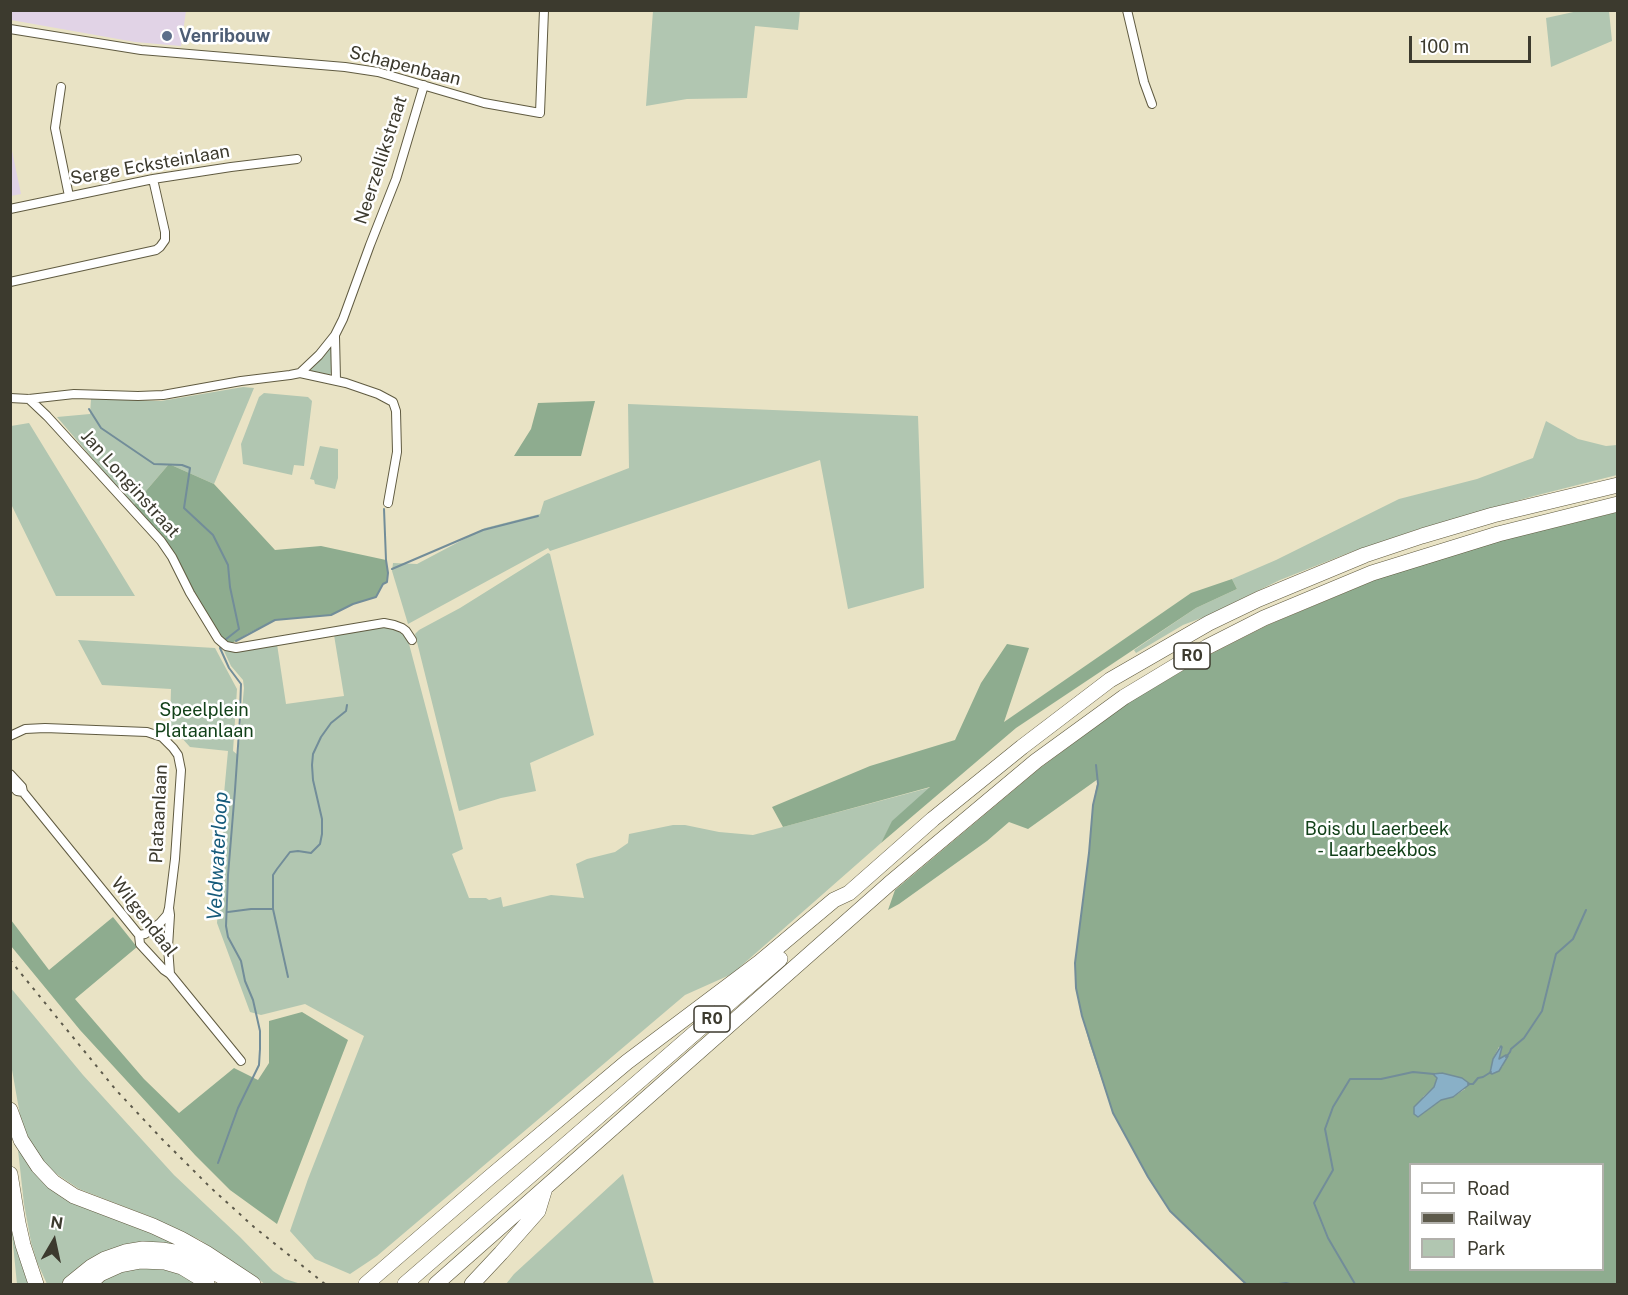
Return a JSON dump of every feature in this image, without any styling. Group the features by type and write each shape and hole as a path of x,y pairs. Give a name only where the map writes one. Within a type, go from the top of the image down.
{"highway":[{"name":"R0","path":"405,1284 784,956 840,906 849,893 933,819 1110,680 1209,623 1259,599 1365,555 1493,515 1617,485"},
{"name":"R0","path":"436,1284 889,884 1035,761 1124,697 1208,647 1264,618 1372,573 1498,534 1617,504"},
{"path":"353,1284 368,1282 627,1062 760,962 834,900 849,893"},
{"path":"10,1110 25,1147 53,1182 74,1196 181,1239 253,1284"},
{"path":"10,1174 23,1245 36,1284"},
{"path":"472,1284 537,1211 545,1188"},
{"path":"70,1284 105,1258 143,1249 180,1253 234,1284"},
{"path":"89,1284 100,1274 120,1265 141,1261 165,1262 182,1267 207,1284"}],"street":[{"name":"Schapenbaan","path":"10,29 141,50 345,67 378,72 424,84 484,104 540,113 544,10"},
{"path":"1127,10 1144,82 1152,104"},
{"name":"Neerzellikstraat","path":"335,335 344,319 396,179 424,84"},
{"path":"61,87 55,128 69,196"},
{"name":"Serge Ecksteinlaan","path":"10,209 153,179 297,159"},
{"path":"10,282 156,250 165,240 165,232 153,179"},
{"path":"300,373 335,335"},
{"path":"335,335 336,380"},
{"path":"10,398 29,399 74,394 163,395 300,373 336,380 378,394 393,402 396,411 397,452 388,503"},
{"name":"Jan Longinstraat","path":"29,399 161,541 218,639 226,646 236,648 384,624 402,628 412,640"},
{"name":"Plataanlaan","path":"10,736 25,729 45,728 147,732 162,737 172,746 178,755 180,770 175,860 169,908 170,974"},
{"name":"Wilgendaal","path":"10,774 139,935 140,944 170,974 241,1061"},
{"name":"Wilgendaal","path":"10,783 17,791 23,792"},
{"path":"139,935 145,934 160,923 167,915 169,908"}],"shaded area":[{"path":"10,11 186,11 181,46 135,42 11,20"},
{"path":"11,146 21,194 10,196"}],"green space":[{"path":"653,10 800,11 798,30 755,26 747,98 687,99 646,106"},
{"path":"1578,11 1609,11 1612,41 1551,67 1546,18"},
{"path":"331,346 332,370 330,375 313,373 311,367"},
{"path":"243,387 254,388 214,484 169,464 133,506 57,417 90,414 91,399 161,401"},
{"path":"264,393 308,397 312,401 304,466 294,465 292,475 243,464 241,444 259,397"},
{"path":"595,401 581,456 514,456 531,429 538,403"},
{"path":"628,404 918,416 924,588 848,609 820,460 550,551 548,548 408,624 392,571 393,563 417,564 485,528 540,514 544,501 629,468"},
{"path":"1546,421 1578,439 1606,446 1617,445 1617,475 1419,529 1351,552 1280,580 1183,625 1136,653 1134,650 1196,608 1237,589 1232,579 1276,560 1399,499 1477,479 1533,458"},
{"path":"29,423 135,596 56,596 11,504 11,426"},
{"path":"320,446 338,449 338,478 335,489 315,484 314,480 310,479"},
{"path":"169,464 214,484 275,550 321,546 386,560 387,582 383,584 376,597 353,604 331,615 275,620 229,645 224,643 193,593 133,506"},
{"name":"Bois du Laerbeek - Laarbeekbos","path":"1617,512 1617,1284 1246,1284 1170,1211 1148,1177 1113,1113 1090,1045 1076,988 1075,963 1098,779 1028,829 1009,822 987,841 888,910 895,890 1040,768 1128,703 1211,654 1268,625 1375,580 1500,541","holes":["1499,1047 1502,1048 1499,1059 1507,1056 1502,1067 1490,1072 1493,1059","1433,1074 1465,1089 1453,1097 1441,1100 1418,1117 1423,1097 1434,1087 1437,1077"]},
{"path":"548,553 594,735 530,763 536,791 501,798 459,811 415,634"},
{"path":"1232,579 1237,589 1196,608 1016,728 881,843 892,821 930,787 783,827 772,807 870,766 955,740 981,683 1007,644 1029,648 1004,722 1191,593"},
{"name":"Speelplein Plataanlaan","path":"384,627 394,628 404,633 408,640 463,849 452,854 469,898 489,900 501,897 503,907 551,895 584,898 576,864 615,852 628,843 629,834 673,825 685,825 719,832 753,835 932,787 893,821 881,843 732,974 685,995 377,1256 350,1274 315,1259 290,1231 364,1036 305,1004 261,1015 250,1012 217,923 228,751 190,747 170,725 171,689 102,685 78,640 215,648 237,689 233,751 238,755 243,680 231,666 224,651 277,644 286,704 344,696 334,635"},
{"path":"113,917 137,947 75,999 144,1079 179,1113 234,1068 258,1080 269,1063 269,1021 302,1012 348,1040 277,1224 230,1190 195,1155 80,1030 11,946 11,920 49,970"},
{"path":"10,987 83,1075 174,1175 273,1271 285,1279 301,1284 265,1284 200,1240 151,1217 79,1189 55,1173 36,1153 21,1121 11,1064"},
{"path":"17,1141 39,1175 195,1254 63,1284 47,1284 31,1242"},
{"path":"623,1174 654,1284 506,1284 514,1274"},
{"path":"10,1203 32,1284 17,1284"},
{"path":"133,1267 166,1267 200,1284 96,1284 102,1279"}],"water":[{"path":"1501,1046 1499,1059 1508,1056 1499,1071 1492,1074 1490,1073 1493,1059"},
{"path":"1442,1073 1462,1078 1470,1084 1453,1097 1441,1100 1418,1117 1414,1114 1414,1107 1434,1087 1437,1078 1433,1074"}],"waterway":[{"name":"Veldwaterloop","path":"89,409 101,428 154,464 182,465 190,468 184,508 213,535 228,565 239,629 225,640"},
{"path":"236,641 275,620 331,615 353,604 376,597 383,584 387,582 388,573 384,509"},
{"path":"392,569 483,530 538,516"},
{"name":"Veldwaterloop","path":"221,647 229,668 241,684 240,712"},
{"path":"228,912 273,909 273,875 277,869 290,852 311,853 320,844 322,819 313,780 313,754 321,737 331,723 346,711 347,705"},
{"name":"Veldwaterloop","path":"218,1163 238,1108 259,1065 260,1049 260,1031 253,1000 245,981 241,961 228,937 226,926 240,717"},
{"path":"1096,765 1098,784 1093,805 1075,963 1076,988 1082,1016 1113,1113 1148,1177 1170,1211 1246,1284"},
{"path":"273,909 288,977"},
{"path":"1506,1057 1511,1049 1524,1038 1542,1011 1556,954 1573,939 1586,910"},
{"path":"1355,1284 1328,1238 1314,1203 1333,1170 1325,1129 1333,1107 1350,1079 1381,1079 1413,1072 1434,1074"},
{"path":"1468,1084 1473,1084 1478,1078 1491,1072"},
{"path":"1279,1284 1290,1284"}],"railway":[{"path":"10,960 116,1090 162,1139 254,1227 325,1284"}],"place":[{"name":"Venribouw","path":"167,36"}]}
